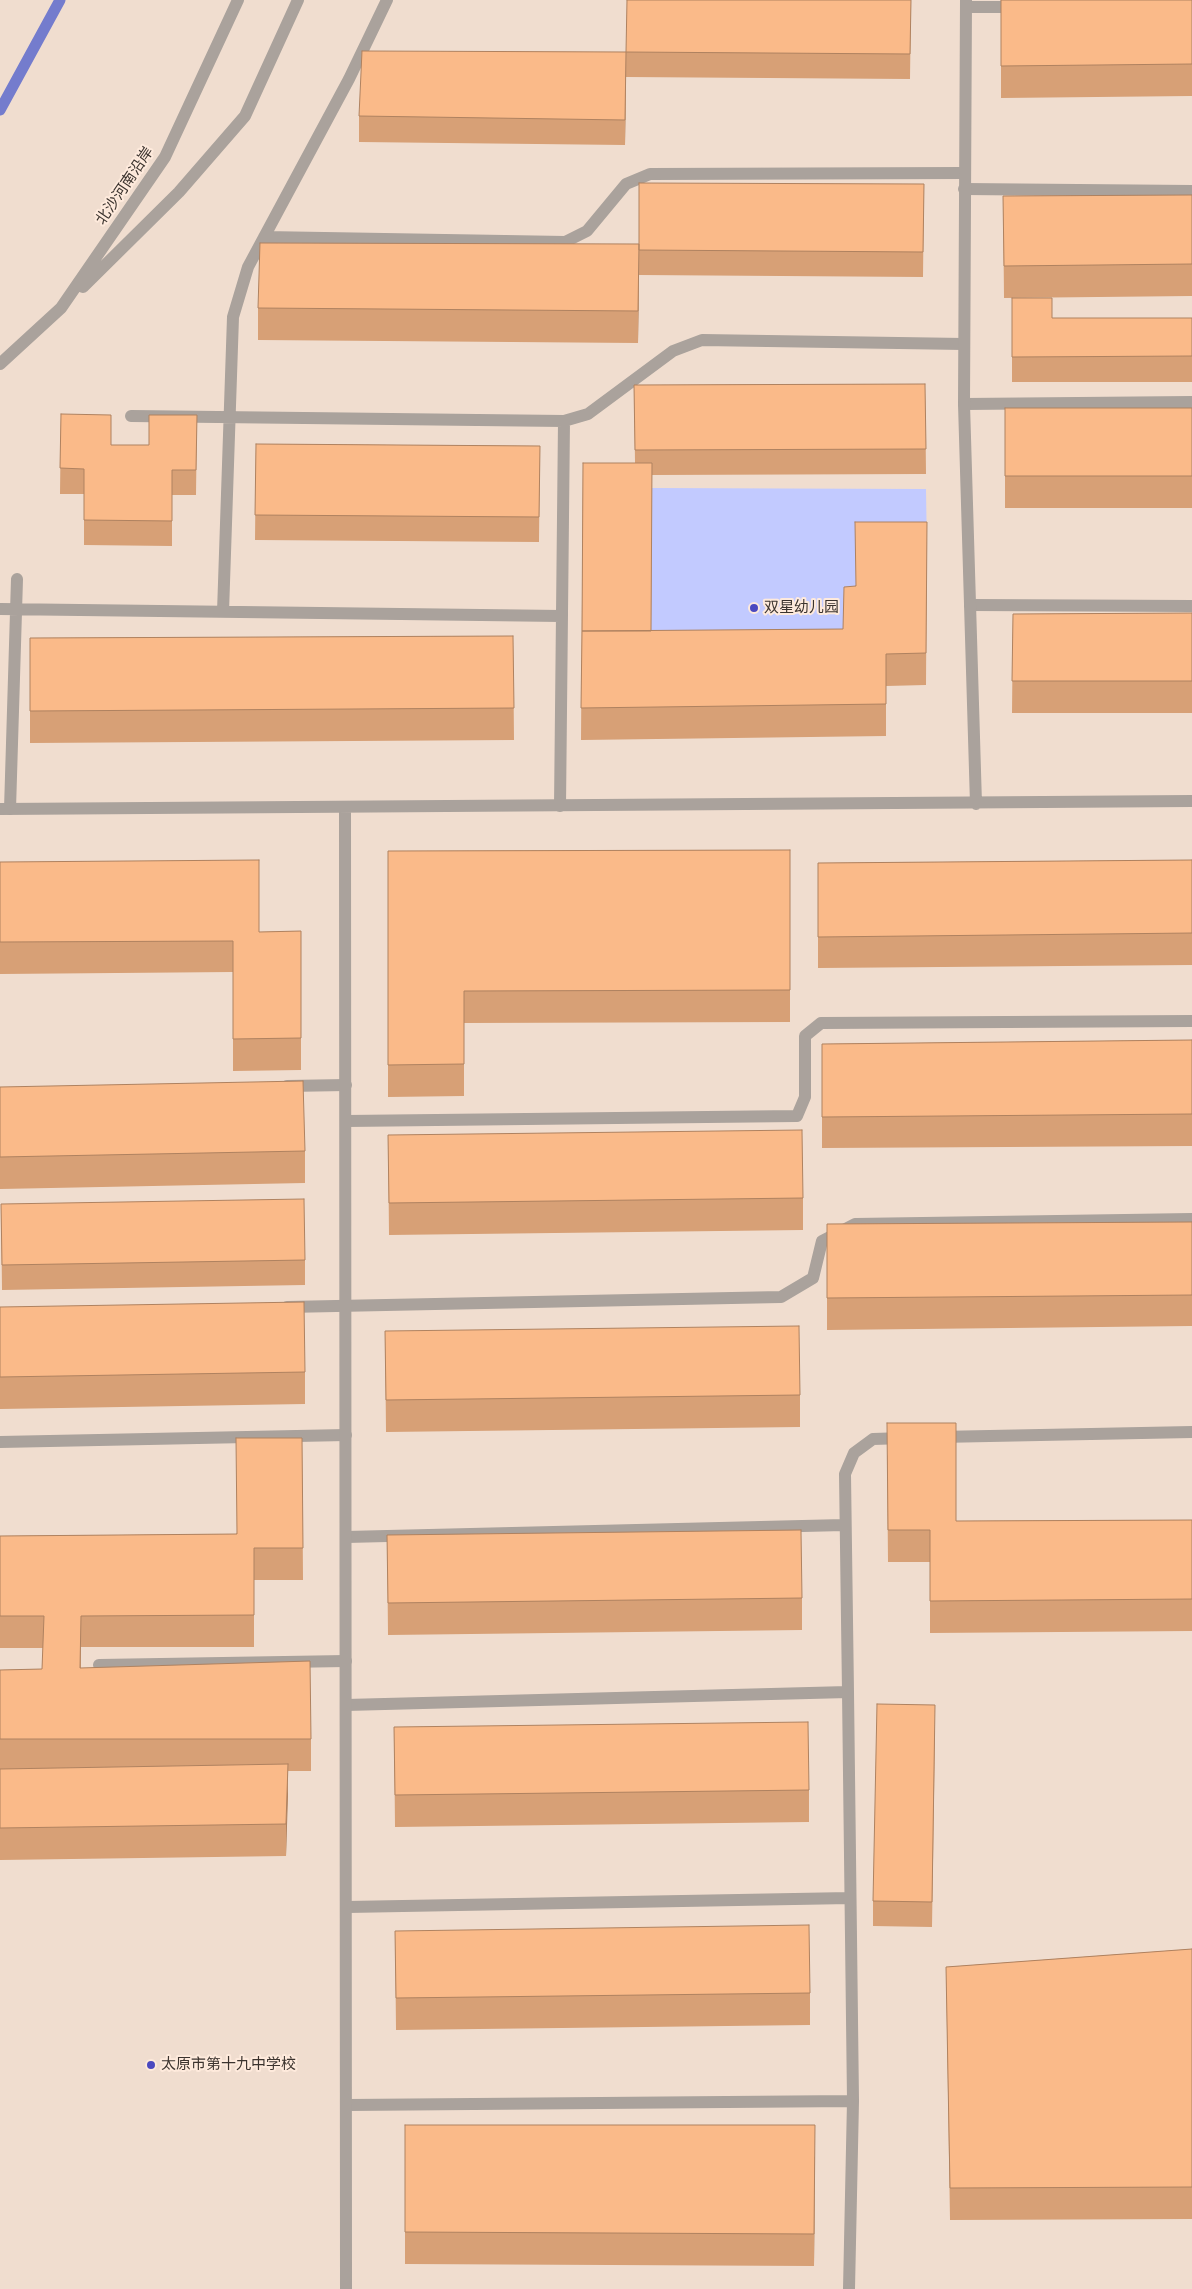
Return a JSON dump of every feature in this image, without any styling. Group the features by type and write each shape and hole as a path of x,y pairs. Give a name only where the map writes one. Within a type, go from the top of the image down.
{"street":[{"name":"北沙河南沿岸","path":"0,364 61,308 165,158 238,0"},
{"path":"61,308 179,192 245,116 298,0"},
{"path":"223,612 233,317 248,267 349,80 387,0"},
{"path":"976,804 964,404 966,4 1025,6"},
{"path":"264,237 565,242 588,231 626,184 650,174 964,173"},
{"path":"964,190 1192,191"},
{"path":"132,416 564,421 588,414 673,351 702,340 964,344"},
{"path":"964,404 1192,402"},
{"path":"560,806 564,421"},
{"path":"17,578 5,809 976,804 1192,801"},
{"path":"970,606 1192,606"},
{"path":"0,609 561,616"},
{"path":"345,807 346,2289"},
{"path":"346,1121 797,1116 805,1097 805,1036 821,1023 1192,1021"},
{"path":"276,1086 346,1085"},
{"path":"277,1307 781,1297 814,1278 822,1241 855,1224 1192,1219"},
{"path":"850,2289 853,2101 844,1525 845,1474 854,1453 873,1439 1192,1432"},
{"path":"0,1442 346,1435"},
{"path":"346,1537 844,1525"},
{"path":"99,1665 346,1661"},
{"path":"346,1705 848,1692"},
{"path":"347,1907 850,1898"},
{"path":"347,2105 853,2101"}],"shaded area":[{"path":"652,488 926,489 927,554 856,618 843,661 650,662"}],"building":[{"path":"627,0 911,0 910,54 626,52"},
{"path":"1001,0 1192,0 1192,64 1001,66"},
{"path":"362,51 626,52 625,120 359,116"},
{"path":"639,183 924,184 923,252 639,250"},
{"path":"1192,195 1192,264 1004,266 1003,196"},
{"path":"260,243 639,244 638,311 258,308"},
{"path":"1012,298 1052,298 1052,318 1192,318 1192,356 1012,357"},
{"path":"925,384 926,449 635,450 634,385"},
{"path":"1005,408 1192,408 1192,476 1005,476"},
{"path":"61,414 111,415 111,445 149,445 149,415 197,415 196,470 172,470 172,521 84,520 84,469 60,468"},
{"path":"256,444 540,446 539,517 255,515"},
{"path":"583,463 652,463 651,631 582,631"},
{"path":"855,522 927,522 926,653 886,654 886,704 581,708 582,631 843,629 844,587 856,586"},
{"path":"1192,613 1192,681 1012,681 1013,614"},
{"path":"513,636 514,708 30,711 30,638"},
{"path":"790,850 790,990 464,991 464,1064 388,1065 388,851"},
{"path":"259,860 259,932 301,931 301,1038 233,1039 233,941 0,942 0,862"},
{"path":"1192,860 1192,933 818,937 818,863"},
{"path":"1192,1040 1192,1114 822,1117 822,1044"},
{"path":"303,1081 305,1151 0,1157 0,1087"},
{"path":"802,1130 803,1198 389,1203 388,1135"},
{"path":"304,1199 305,1260 2,1265 1,1204"},
{"path":"1192,1222 1192,1295 827,1298 827,1224"},
{"path":"304,1302 305,1372 0,1377 0,1307"},
{"path":"799,1326 800,1395 386,1400 385,1331"},
{"path":"887,1423 956,1423 956,1521 1192,1520 1192,1599 930,1601 930,1530 888,1530"},
{"path":"236,1438 302,1438 303,1548 254,1548 254,1615 81,1616 80,1668 310,1661 311,1739 0,1739 0,1670 42,1669 44,1616 0,1616 0,1536 237,1534"},
{"path":"801,1530 802,1598 388,1603 387,1535"},
{"path":"877,1704 935,1705 932,1902 873,1901"},
{"path":"808,1722 809,1790 395,1795 394,1727"},
{"path":"288,1764 286,1824 0,1828 0,1769"},
{"path":"809,1925 810,1993 396,1998 395,1931"},
{"path":"1192,1949 1192,2187 950,2188 946,1967"},
{"path":"405,2125 815,2125 814,2234 405,2232"}],"waterway":[{"path":"0,110 60,0"}],"place":[{"name":"双星幼儿园","path":"754,608"},
{"name":"太原市第十九中学校","path":"151,2065"}]}
